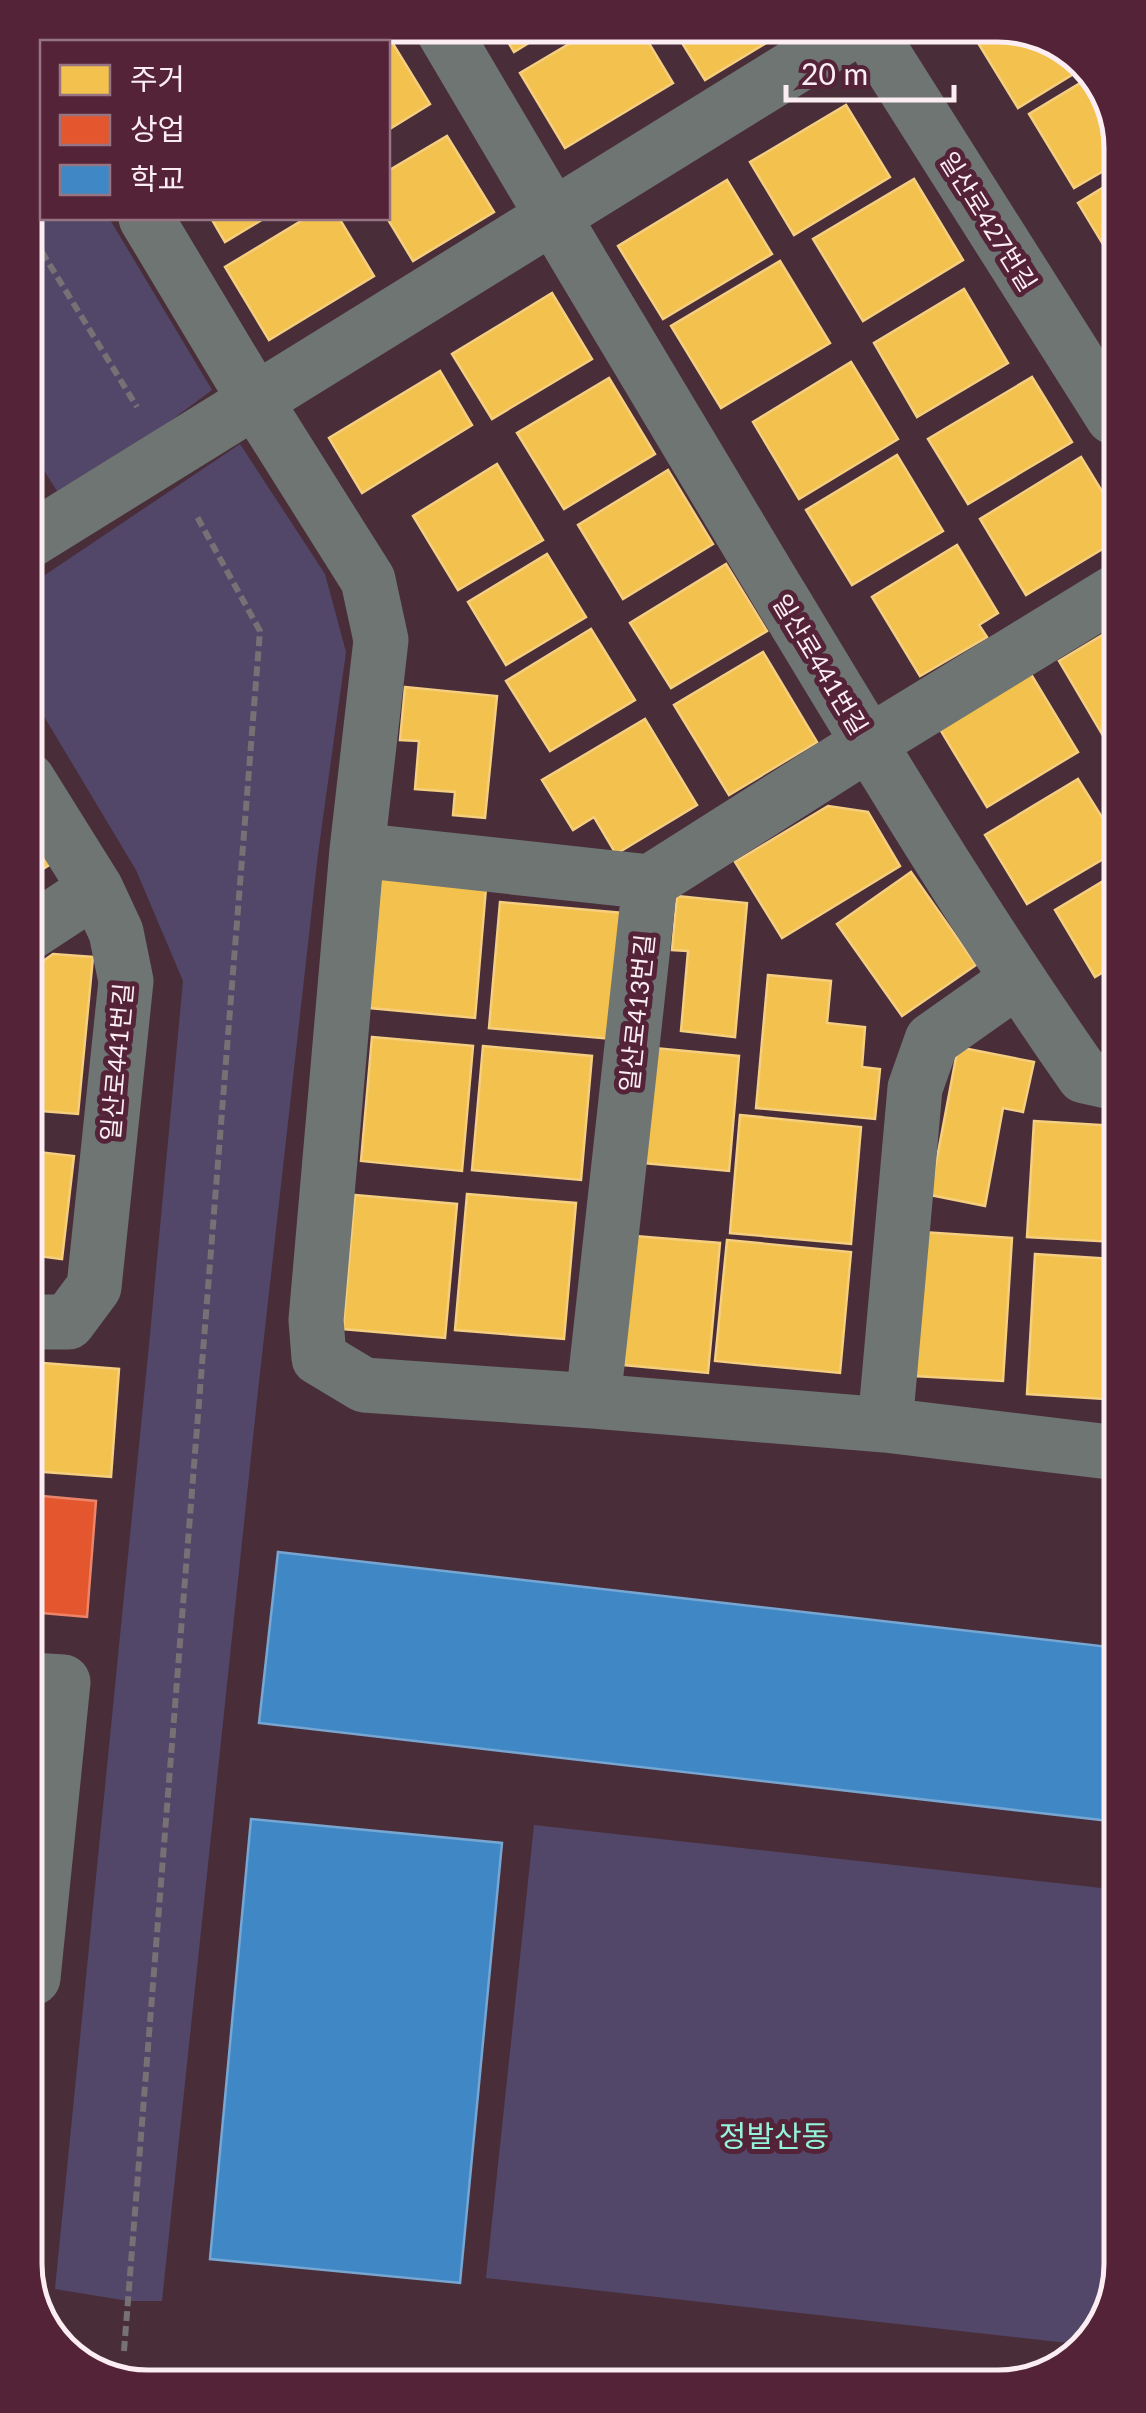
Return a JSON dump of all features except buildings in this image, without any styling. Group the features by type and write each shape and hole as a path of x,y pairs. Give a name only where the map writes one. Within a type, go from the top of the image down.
{"street":[{"name":"일산로441번길","path":"450,42 869,743 1017,980 1084,1076 1104,1080"},
{"path":"43,532 835,43"},
{"name":"일산로427번길","path":"875,43 1104,403"},
{"path":"147,220 368,580 381,640 357,850 316,1320 318,1358 364,1386 884,1425 1104,1450"},
{"path":"357,850 650,882 1104,599"},
{"name":"일산로441번길","path":"42,1322 68,1322 94,1286 126,980 116,932 96,889 43,804"},
{"name":"일산로413번길","path":"593,1401 650,882"},
{"path":"43,924 96,889"},
{"path":"884,1425 916,1088 932,1040 1017,980"},
{"path":"42,1681 63,1682 42,1887"}],"path":[{"path":"43,254 138,408"},
{"path":"124,2351 260,631 196,513"}],"shaded area":[{"path":"43,220 110,220 212,390 154,433 57,491 43,469"},
{"path":"240,444 325,574 346,652 318,854 257,1400 162,2301 128,2301 55,2289 183,981 136,870 43,714 43,576"},
{"path":"534,1825 1104,1888 1104,2264 1093,2311 1068,2343 486,2278"}],"district":[{"name":"정발산동","path":"774,2135"}]}
